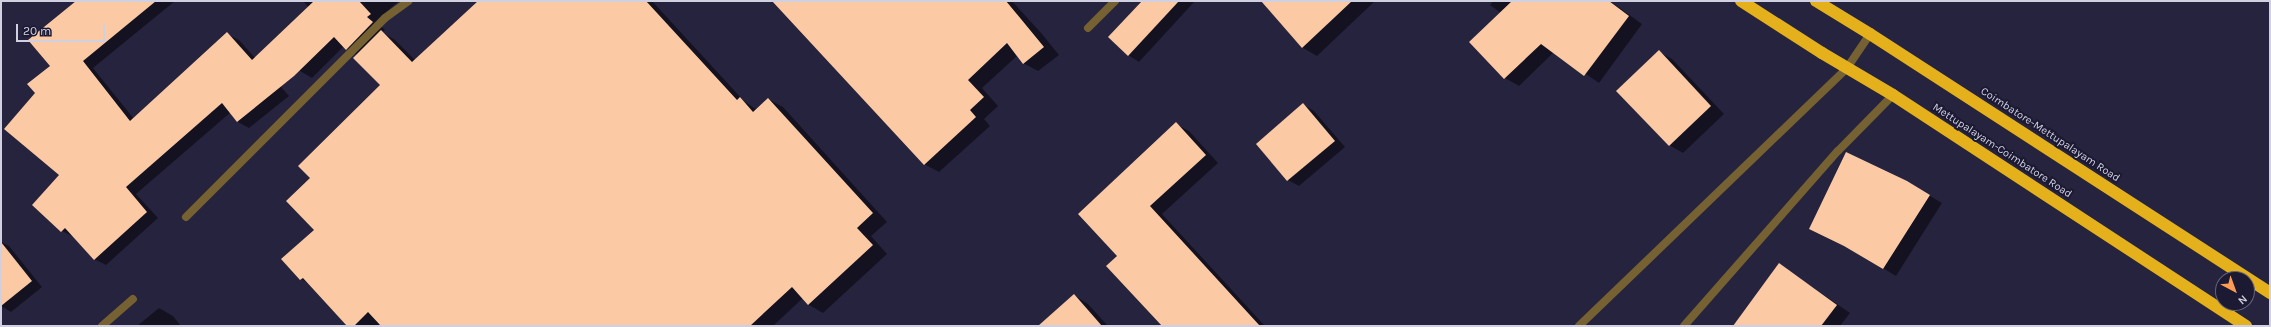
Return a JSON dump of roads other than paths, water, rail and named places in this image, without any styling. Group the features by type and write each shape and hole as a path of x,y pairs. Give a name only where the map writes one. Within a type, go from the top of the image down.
{"highway":[{"name":"Mettupalayam-Coimbatore Road","path":"1741,1 1847,68 1893,95 2246,326"},
{"name":"Coimbatore-Mettupalayam Road","path":"1816,1 1870,34 2270,293"}],"street":[{"path":"186,217 385,18 408,1"},
{"path":"1088,28 1115,1"},
{"path":"1578,326 1847,68 1870,34"},
{"path":"1684,326 1838,151 1893,95"},
{"path":"102,326 133,299"}]}
